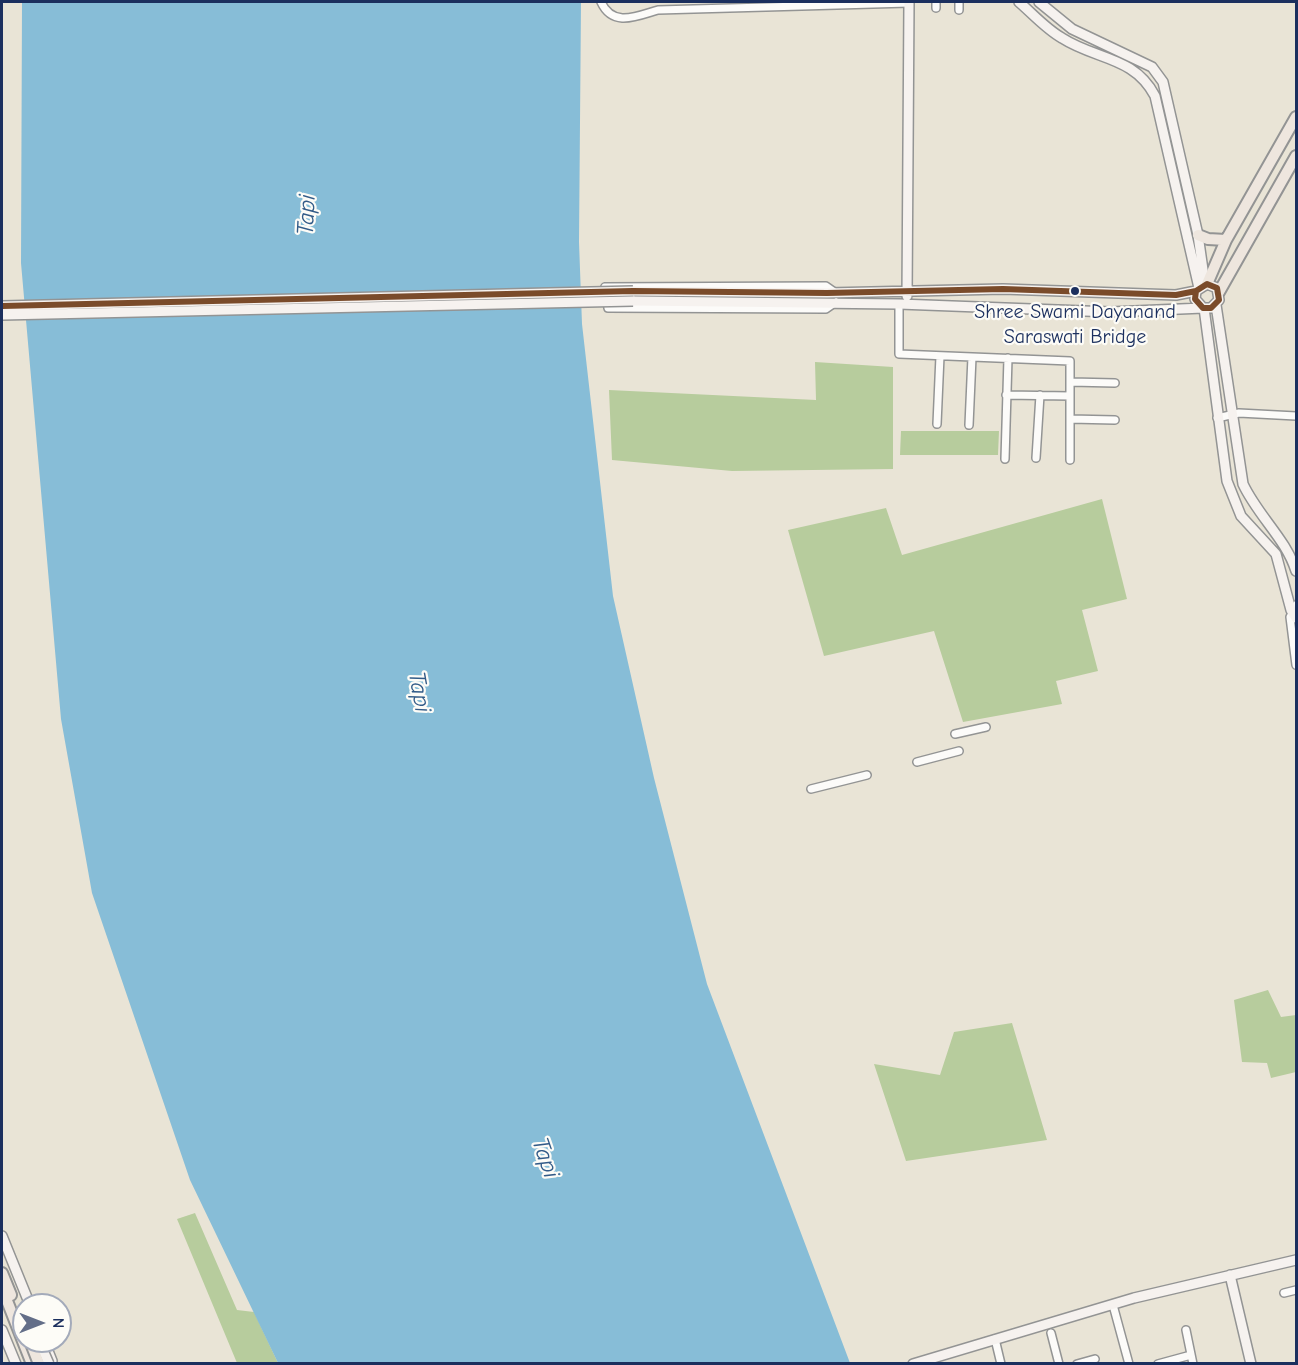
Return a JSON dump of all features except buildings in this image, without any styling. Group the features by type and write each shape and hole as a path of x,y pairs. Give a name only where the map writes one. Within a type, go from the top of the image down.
{"main road":[{"path":"903,304 907,292 909,2"},
{"path":"1019,2 1062,38 1130,67 1144,77 1155,96 1202,287"},
{"path":"1039,2 1072,29 1140,60 1158,74 1167,92 1198,235 1202,287"},
{"path":"1295,611 1276,554 1241,516 1234,504 1227,482 1217,418 1204,308 1195,299 1296,117"},
{"path":"1296,156 1219,292 1215,305 1243,484 1253,506 1292,556 1296,571"},
{"path":"1178,194 1189,192"},
{"path":"1198,235 1208,239 1226,240"},
{"path":"836,298 907,292 1004,289 1176,295 1214,286 1219,292"},
{"path":"2,306 633,296 836,298 903,304 1111,312 1204,308 1215,305"},
{"path":"2,315 633,296"},
{"path":"2,1236 25,1293"},
{"path":"2,1250 19,1293"},
{"path":"914,1364 1113,1305 1296,1260"},
{"path":"2,1273 12,1298"},
{"path":"1230,1275 1251,1364"},
{"path":"2,1288 32,1364"},
{"path":"2,1330 16,1364"},
{"path":"38,1364 51,1362"}],"street":[{"path":"601,2 606,11 621,19 631,19 658,10 707,5 909,2"},
{"path":"826,286 836,298 826,309 608,308 605,287 826,286"},
{"path":"903,304 898,353 1070,361 1070,460"},
{"path":"937,424 940,356"},
{"path":"969,425 972,357"},
{"path":"1005,459 1008,358"},
{"path":"1071,382 1114,383"},
{"path":"1006,394 1070,396"},
{"path":"1036,458 1040,395"},
{"path":"1217,418 1233,413 1296,416"},
{"path":"1070,419 1115,420"},
{"path":"1295,611 1290,625 1296,665"},
{"path":"955,734 986,727"},
{"path":"917,762 959,751"},
{"path":"811,789 867,776"},
{"path":"1284,1293 1296,1290"},
{"path":"1113,1305 1129,1364"},
{"path":"1186,1330 1193,1364"},
{"path":"1051,1333 1059,1364"},
{"path":"995,1339 1001,1364"},
{"path":"1158,1364 1191,1355"},
{"path":"1077,1364 1095,1359"}],"green space":[{"path":"815,362 893,367 893,469 732,471 612,460 609,390 816,400"},
{"path":"901,431 999,431 998,455 900,455"},
{"path":"1102,499 1127,599 1082,610 1098,671 1056,681 1062,704 963,722 934,631 824,656 788,530 886,508 902,555"},
{"path":"1268,990 1281,1017 1296,1015 1296,1072 1271,1078 1267,1063 1242,1062 1234,1000"},
{"path":"1012,1023 1047,1140 906,1161 874,1064 940,1075 954,1032"},
{"path":"195,1213 237,1310 254,1312 278,1363 237,1363 177,1219"}],"water":[{"name":"Tapi","path":"22,2 581,2 579,242 582,324 613,596 654,778 707,984 850,1363 278,1363 190,1180 92,893 61,719 21,263"}],"transit line":[{"path":"2,306 633,291 827,293 1003,289 1176,295 1196,291 1207,284 1217,288 1219,300 1211,308 1203,308 1195,299 1196,291"}],"place":[{"name":"Shree Swami Dayanand Saraswati Bridge","path":"1075,291"}]}
